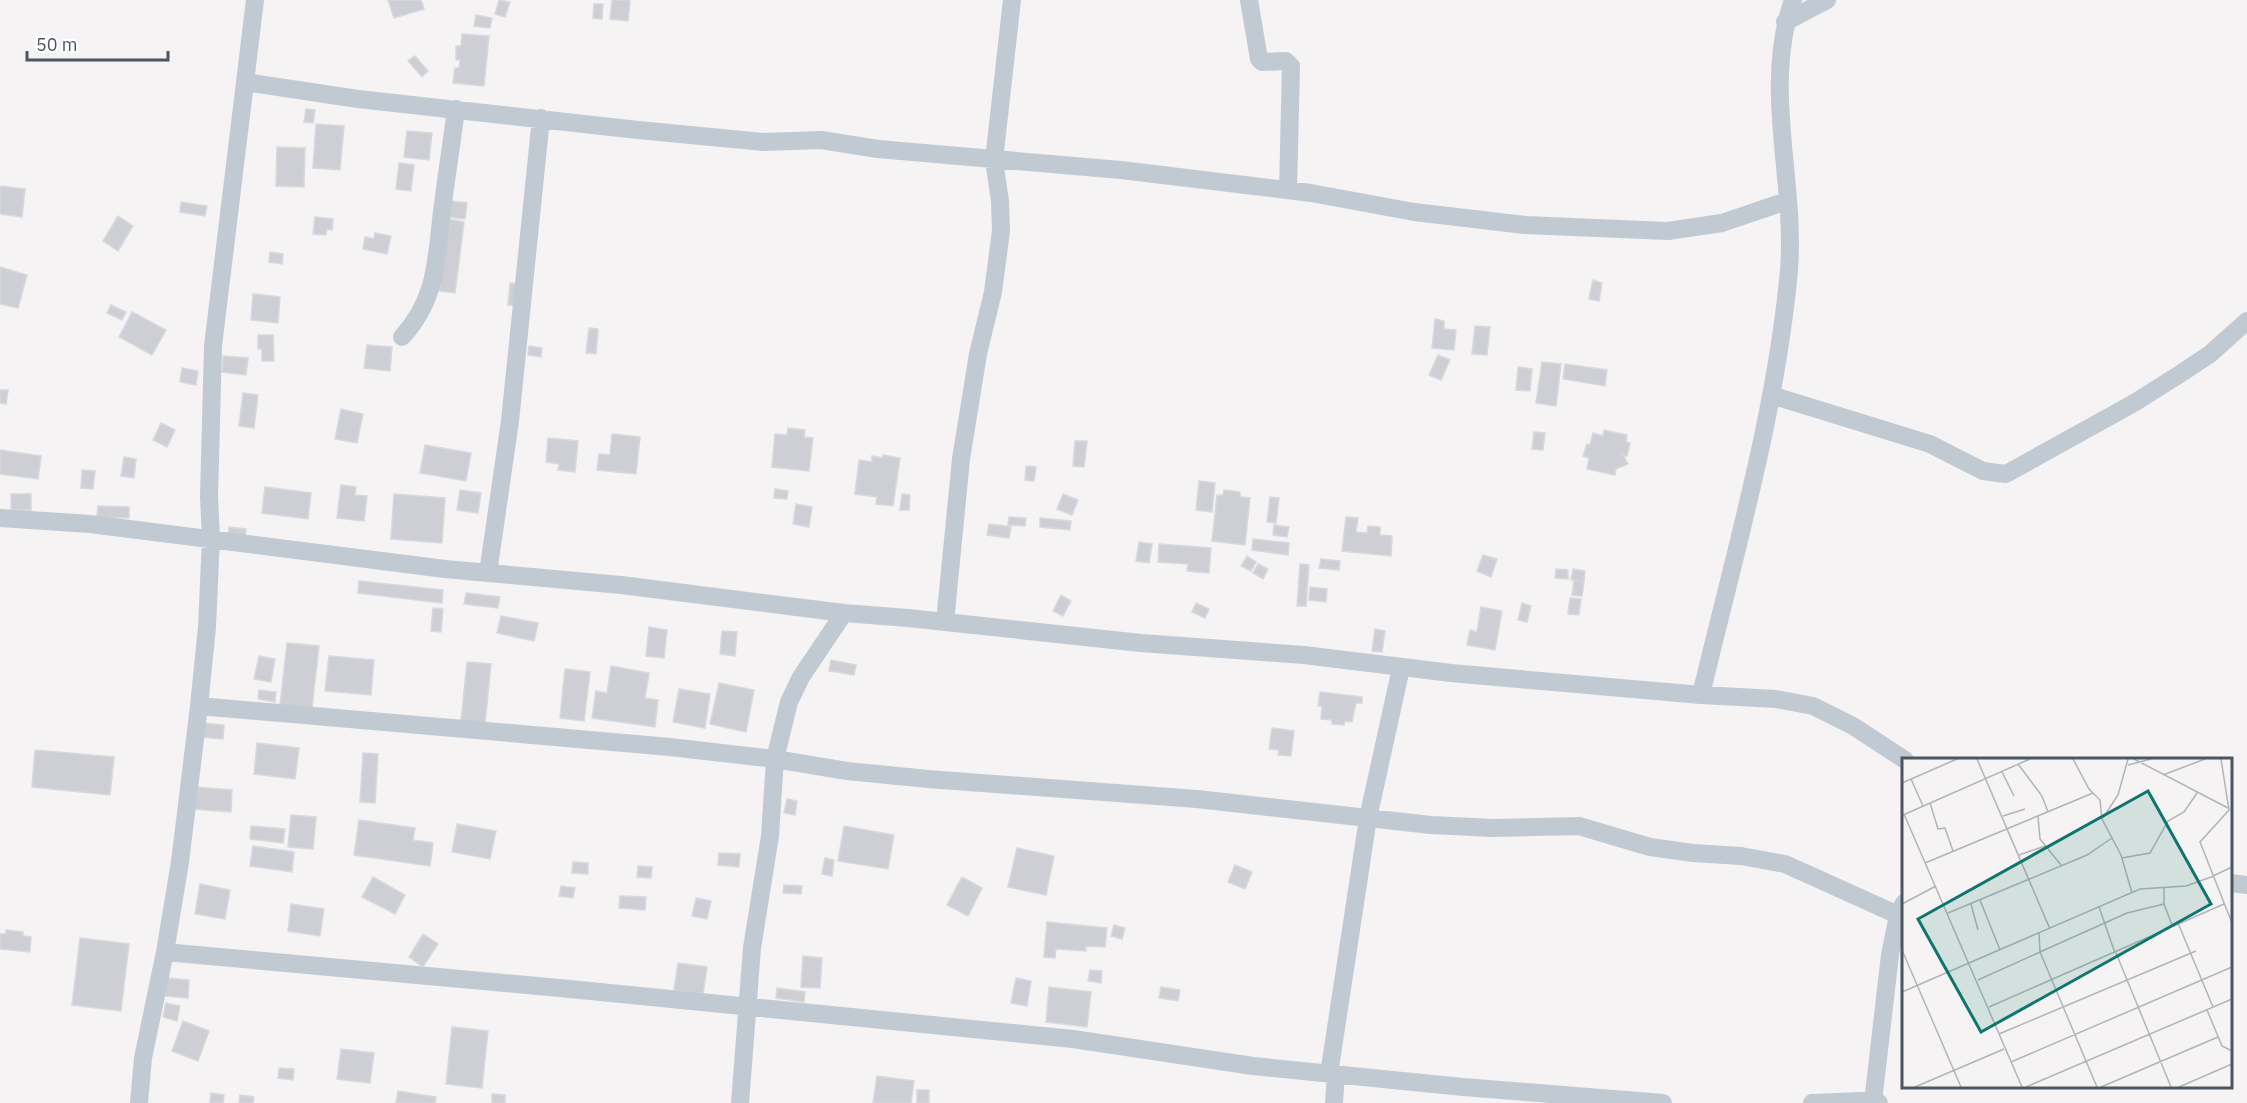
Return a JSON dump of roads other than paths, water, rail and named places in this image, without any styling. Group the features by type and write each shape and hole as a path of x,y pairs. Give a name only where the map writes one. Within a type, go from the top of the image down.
{"street":[{"path":"138,1103 143,1058 165,952 180,862 199,706 207,627 211,538 209,497 213,346 255,0"},
{"path":"945,622 961,459 978,354 993,292 1000,231 1000,201 994,160 1012,0"},
{"path":"1249,0 1259,59 1262,62 1286,61 1291,66 1288,190"},
{"path":"1701,695 1778,362 1790,245 1780,136 1779,81 1785,22 1793,0"},
{"path":"1785,22 1827,0"},
{"path":"245,82 358,99 764,142 822,140 878,149 1121,170 1288,190 1414,212 1525,225 1668,231 1722,223 1787,201"},
{"path":"402,337 414,324 435,274 456,109"},
{"path":"488,573 510,421 542,118"},
{"path":"1771,395 1930,444 1983,471 2006,474 2134,403 2180,374 2210,354 2247,321"},
{"path":"0,518 90,524 488,573 621,585 843,613 1141,643 1304,655 1401,668 1701,695 1776,699 1813,706 1852,726 1903,758"},
{"path":"740,1103 752,948 770,836 775,759 789,702 801,677 843,613"},
{"path":"1334,1103 1332,1074 1368,818 1401,668"},
{"path":"199,706 670,747 775,759 847,771 1197,799 1431,825 1493,828 1579,826 1650,847 1741,856 1785,864 1901,909 1890,955 1876,1103 1861,1101 1812,1103"},
{"path":"2232,883 2247,885"},
{"path":"165,952 1073,1039 1253,1066 1474,1088 1663,1103"}]}
